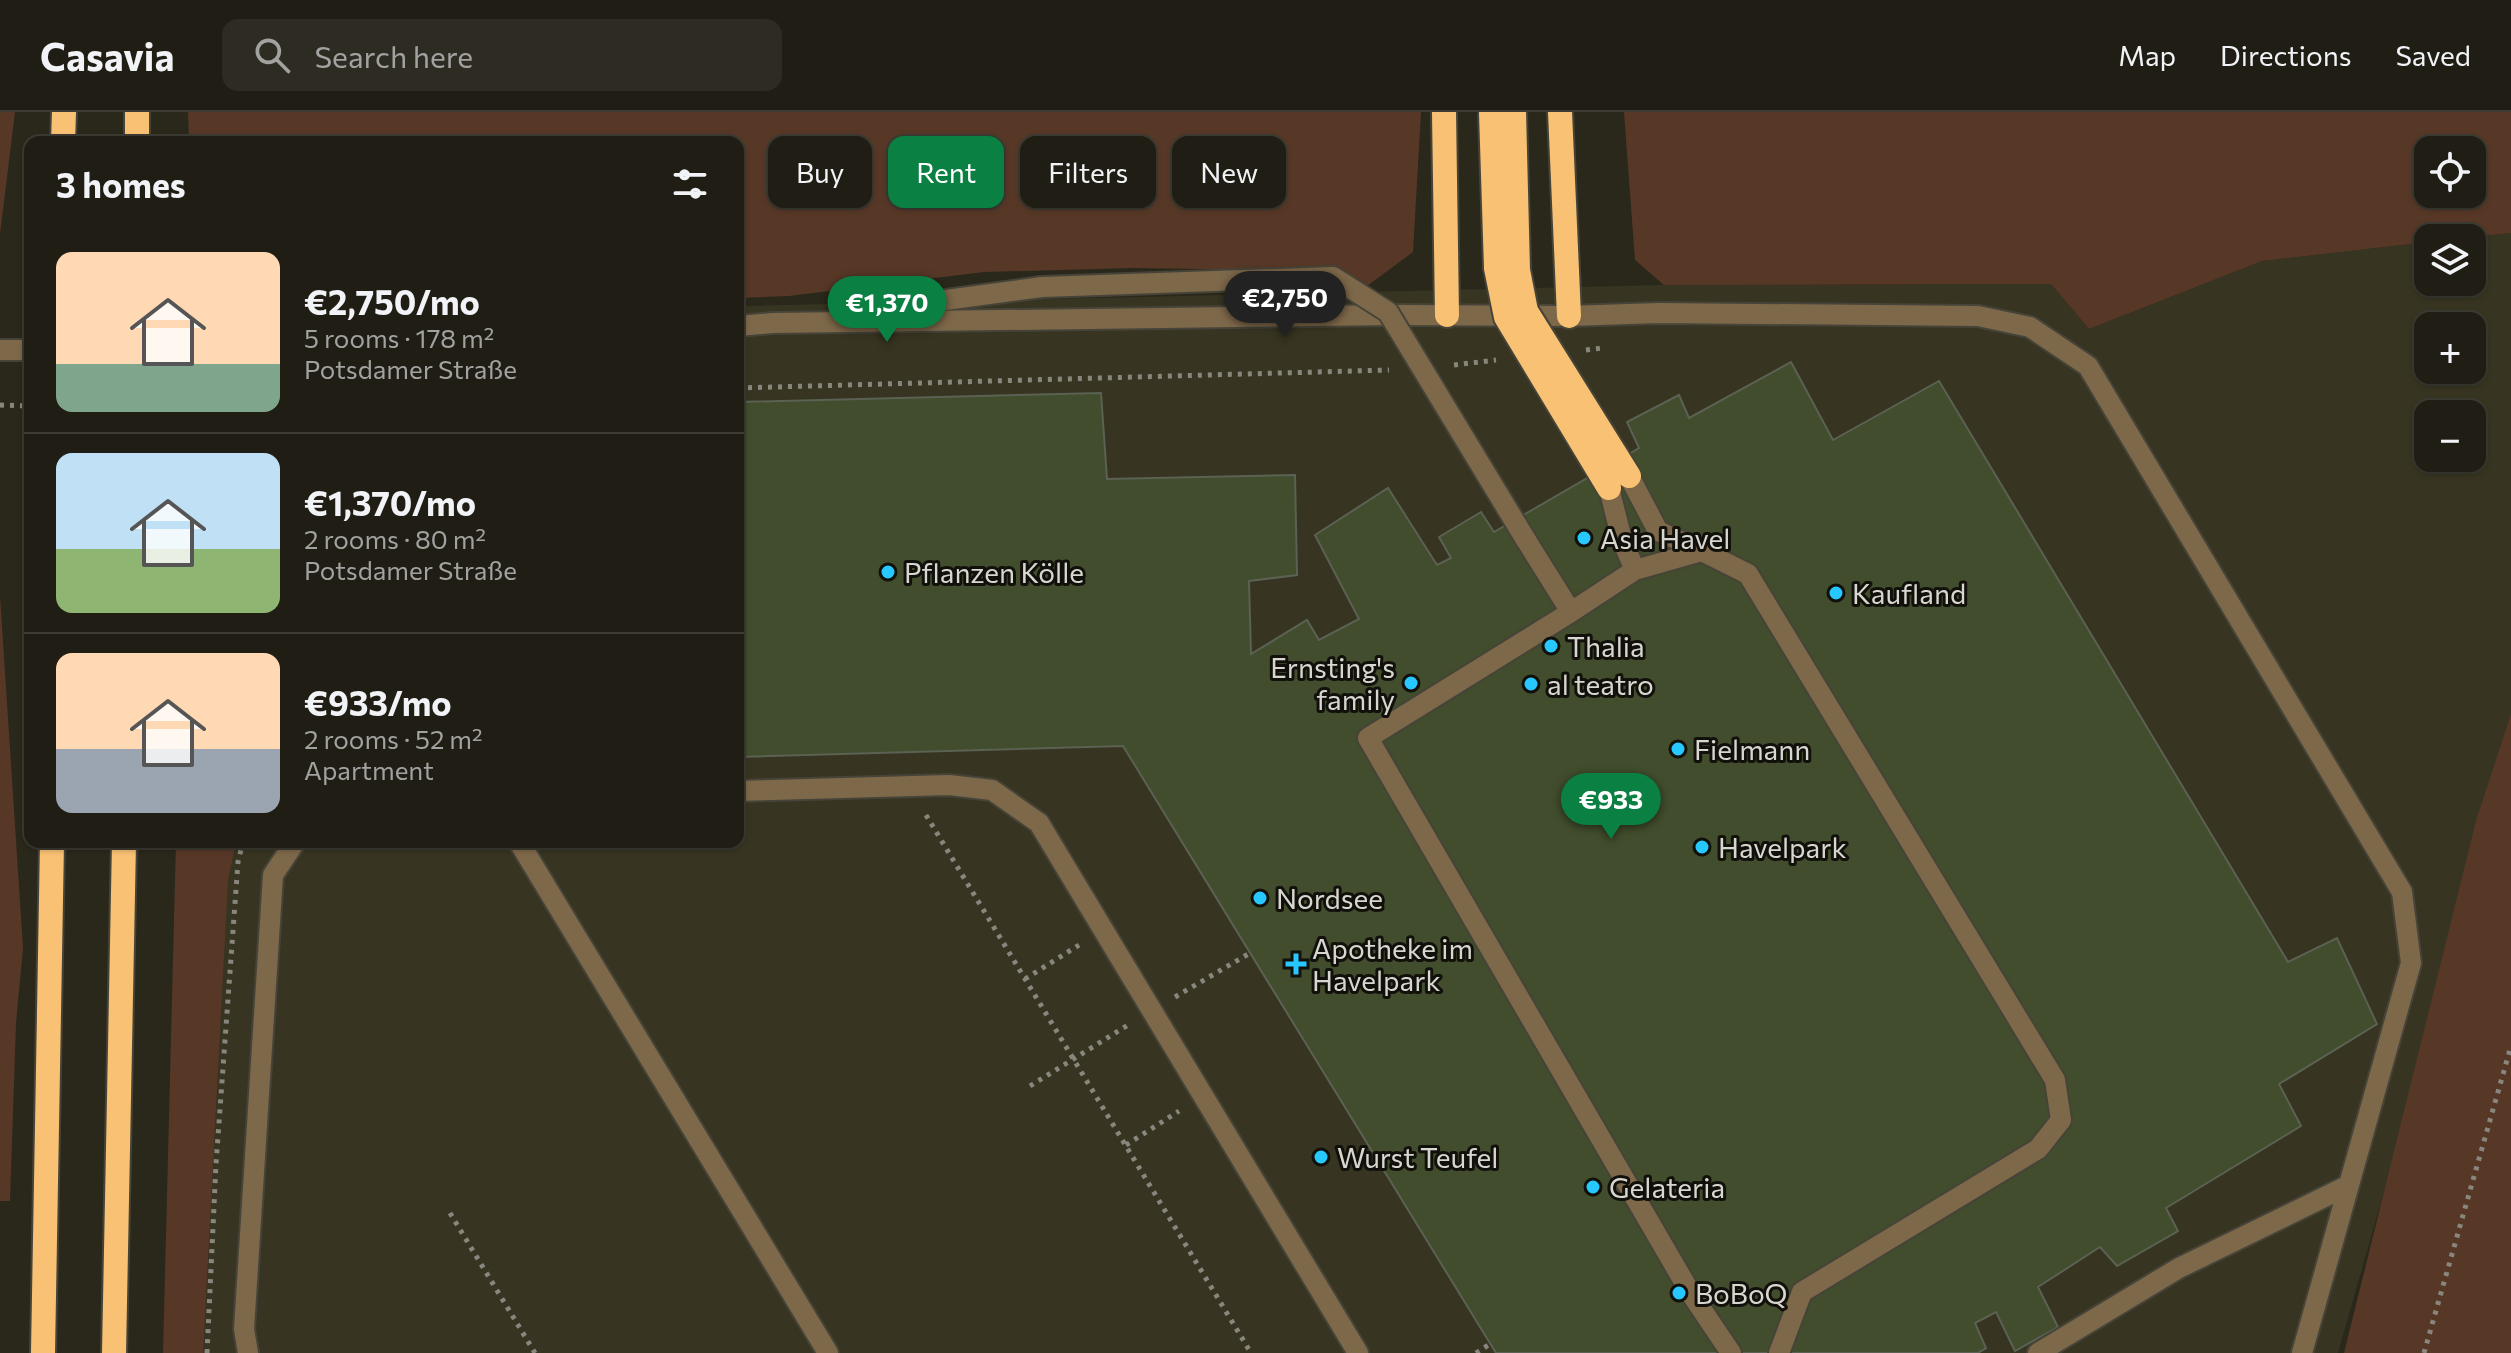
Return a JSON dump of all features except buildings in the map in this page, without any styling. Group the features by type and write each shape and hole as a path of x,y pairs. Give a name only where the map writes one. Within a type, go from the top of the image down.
{"highway":[{"path":"63,136 64,112"},
{"path":"137,112 137,136"},
{"path":"1444,112 1447,315"},
{"path":"1491,112 1496,268 1506,317 1619,482"},
{"path":"1514,112 1518,270 1526,311 1619,482"},
{"path":"1560,112 1569,316"},
{"path":"43,1353 52,848"},
{"path":"114,1353 124,848"}],"street":[{"path":"744,325 1042,287 1333,277 1388,312 1571,612"},
{"path":"773,323 1659,313 1978,316 2030,327 2088,366 2402,892 2411,963 2302,1353"},
{"path":"0,350 24,350"},
{"path":"1619,482 1658,531 1748,574 2055,1080 2061,1120 2038,1149 1802,1292 1779,1353"},
{"path":"1619,482 1622,540 1635,570"},
{"path":"1702,551 1635,570 1368,738 1690,1292 1731,1353"},
{"path":"744,791 949,785 992,790 1039,823 1358,1353"},
{"path":"248,1353 244,1329 273,875 291,848"},
{"path":"523,848 828,1353"},
{"path":"2038,1353 2179,1268 2349,1185"}],"path":[{"path":"1572,352 1603,348"},
{"path":"1445,366 1508,359"},
{"path":"744,388 1398,370"},
{"path":"0,405 24,406"},
{"path":"919,804 1251,1353"},
{"path":"207,1353 216,1164 242,848"},
{"path":"1025,979 1103,930"},
{"path":"2424,1353 2511,1046"},
{"path":"1126,1145 1203,1096"},
{"path":"450,1213 535,1353"},
{"path":"1476,1353 1490,1344"}],"shaded area":[{"path":"0,112 15,112 0,234"},
{"path":"188,112 1421,112 1413,252 1367,286 1331,271 1131,268 984,272 789,296 744,298 744,136 189,136"},
{"path":"1624,112 2511,112 2511,233 2486,236 2486,224 2414,224 2414,244 2262,261 2089,329 2051,284 1664,285 1635,260"},
{"path":"2511,233 2511,747 2338,1353 193,1353 195,848 744,848 744,306 1664,285 2051,284 2089,329 2262,261 2414,244 2414,296 2486,296 2486,236"},
{"path":"0,596 23,948 16,1023 10,1201 0,1201"},
{"path":"2511,714 2511,1353 2344,1353 2476,821"},
{"path":"176,848 235,848 228,880 203,1353 163,1353"}],"place":[{"name":"Asia Havel","path":"1584,538"},
{"name":"Pflanzen Kölle","path":"888,572"},
{"name":"Kaufland","path":"1836,593"},
{"name":"Thalia","path":"1551,646"},
{"name":"Ernsting's family","path":"1411,683"},
{"name":"al teatro","path":"1531,684"},
{"name":"Fielmann","path":"1678,749"},
{"name":"Havelpark","path":"1702,847"},
{"name":"Nordsee","path":"1260,898"},
{"name":"Apotheke im Havelpark","path":"1296,964"},
{"name":"Wurst Teufel","path":"1321,1157"},
{"name":"Gelateria","path":"1593,1187"},
{"name":"BoBoQ","path":"1679,1293"}]}
